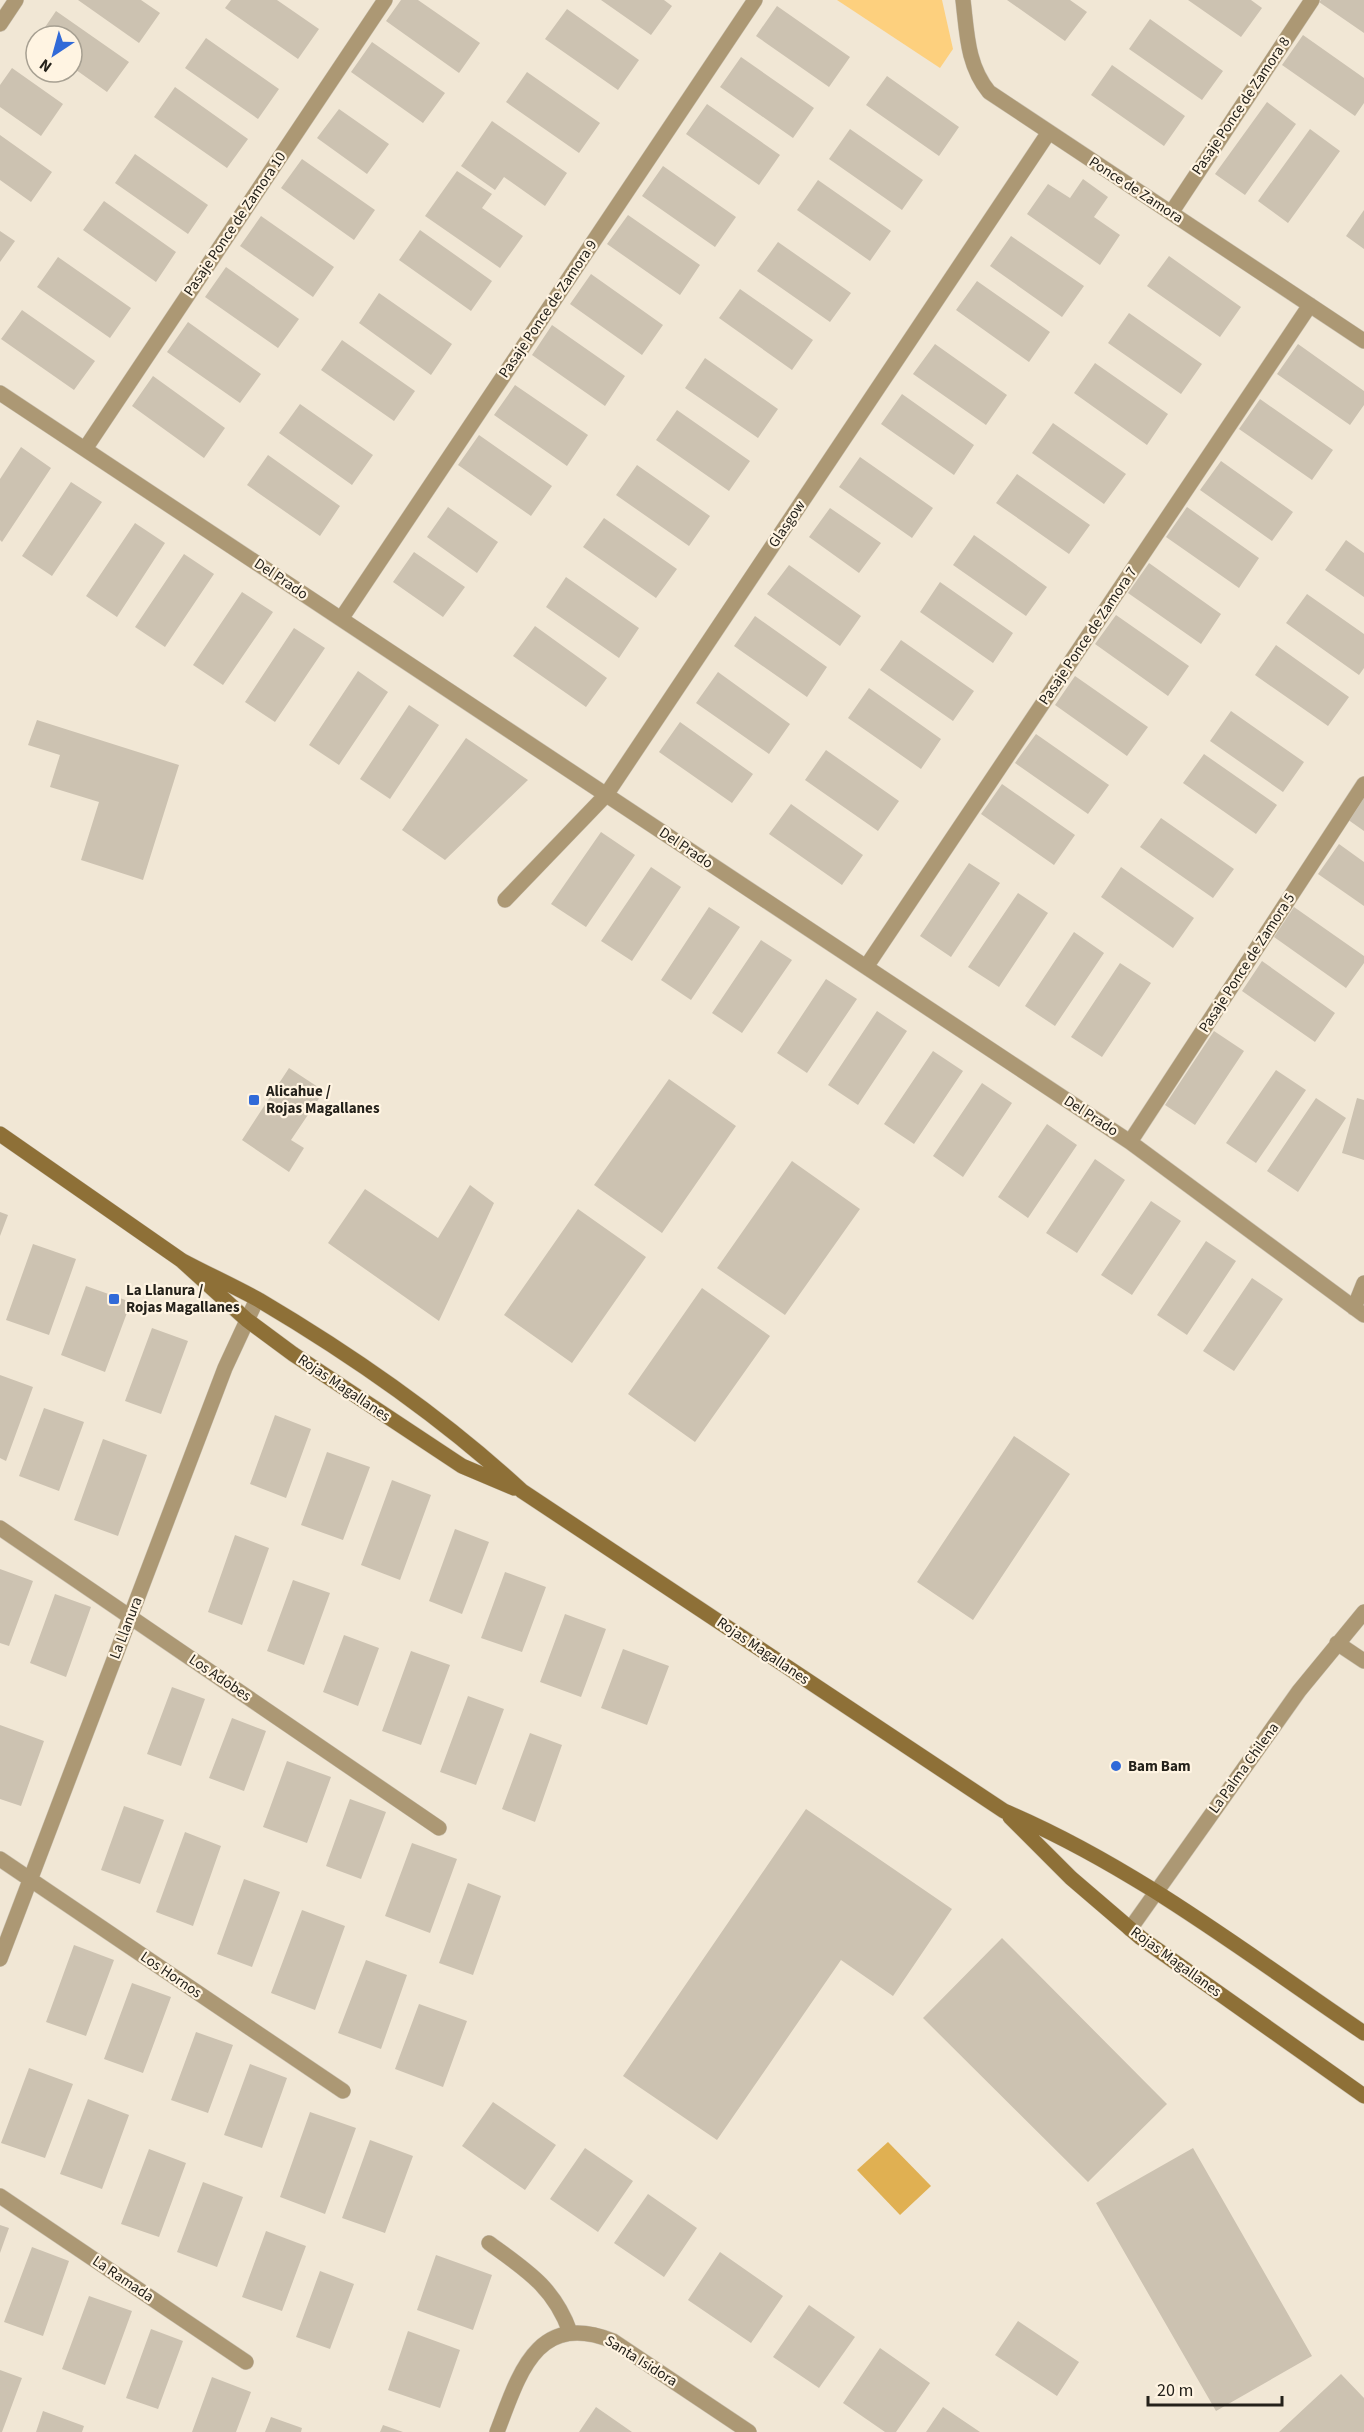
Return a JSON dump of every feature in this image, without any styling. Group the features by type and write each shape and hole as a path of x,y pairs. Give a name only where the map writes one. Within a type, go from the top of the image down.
{"street":[{"path":"0,24 16,0"},
{"name":"Pasaje Ponce de Zamora 10","path":"84,449 385,0"},
{"name":"Pasaje Ponce de Zamora 9","path":"341,619 755,0"},
{"name":"Ponce de Zamora","path":"963,0 972,64 989,92 1364,341"},
{"name":"Pasaje Ponce de Zamora 8","path":"1171,213 1312,0"},
{"name":"Glasgow","path":"505,900 606,795 1049,132"},
{"name":"Pasaje Ponce de Zamora 7","path":"866,967 1310,305"},
{"name":"Del Prado","path":"0,393 1130,1142 1359,1311"},
{"name":"Pasaje Ponce de Zamora 5","path":"1130,1142 1364,784"},
{"name":"Rojas Magallanes","path":"0,1134 181,1260 247,1320 293,1354 462,1466 522,1491"},
{"name":"Rojas Magallanes","path":"181,1260 257,1299 434,1416 484,1456 522,1491 1004,1811 1080,1846 1155,1892 1364,2033"},
{"path":"1359,1311 1364,1284"},
{"name":"La Llanura","path":"0,1959 225,1368 257,1299"},
{"name":"Los Adobes","path":"0,1528 439,1828"},
{"name":"La Palma Chilena","path":"1130,1929 1299,1691 1364,1612"},
{"path":"1337,1643 1364,1661"},
{"name":"Rojas Magallanes","path":"1004,1811 1071,1878 1130,1929 1364,2096"},
{"name":"Los Hornos","path":"0,1859 343,2091"},
{"name":"La Ramada","path":"0,2196 246,2362"},
{"path":"489,2243 546,2287 558,2303 570,2332 554,2338 540,2348 525,2364 497,2432"},
{"name":"Santa Isidora","path":"570,2332 599,2335 613,2341 749,2432"}],"shaded area":[{"path":"837,0 942,0 953,49 940,68"},
{"path":"888,2142 931,2186 900,2215 857,2170"}],"building":[{"path":"78,0 141,0 160,13 139,43"},
{"path":"231,0 277,0 319,29 298,59 225,8"},
{"path":"401,0 418,0 480,43 459,73 386,21"},
{"path":"601,0 664,0 672,6 651,35"},
{"path":"1007,0 1070,0 1087,12 1065,41"},
{"path":"1188,0 1251,0 1262,8 1241,37"},
{"path":"1321,0 1364,0 1364,33 1319,2"},
{"path":"777,6 850,57 829,87 756,36"},
{"path":"567,9 639,60 618,90 545,39"},
{"path":"56,11 75,24 47,24"},
{"path":"1150,19 1223,71 1202,100 1129,49"},
{"path":"84,31 129,62 107,92 84,76"},
{"path":"1303,35 1364,78 1364,103 1355,116 1282,65"},
{"path":"206,38 279,89 258,119 185,68"},
{"path":"372,42 445,93 423,123 351,72"},
{"path":"741,57 814,108 793,138 720,87"},
{"path":"1112,65 1185,116 1164,146 1091,95"},
{"path":"12,68 24,76 24,84 35,84 63,104 41,136 0,107 0,85"},
{"path":"527,72 600,123 579,153 506,102"},
{"path":"887,76 959,127 939,156 866,105"},
{"path":"175,87 248,139 227,168 154,117"},
{"path":"1267,102 1296,124 1245,195 1215,174"},
{"path":"707,104 780,155 759,185 686,134"},
{"path":"339,109 389,144 367,174 317,138"},
{"path":"492,121 567,173 545,206 504,177 495,190 461,166"},
{"path":"850,129 923,180 902,210 829,159"},
{"path":"1310,129 1340,151 1288,223 1258,201"},
{"path":"0,135 52,172 31,202 0,180"},
{"path":"135,154 208,205 188,234 115,183"},
{"path":"302,159 375,210 354,240 281,188"},
{"path":"663,166 736,217 715,247 642,196"},
{"path":"457,171 492,194 482,208 523,236 500,268 425,216"},
{"path":"1083,179 1108,197 1094,217 1120,235 1100,265 1027,214 1048,184 1070,198"},
{"path":"818,180 891,231 870,261 797,210"},
{"path":"104,201 176,252 156,282 83,230"},
{"path":"1364,210 1364,249 1346,236"},
{"path":"628,215 700,265 680,295 607,244"},
{"path":"261,216 334,267 313,297 240,246"},
{"path":"420,230 492,281 471,311 399,260"},
{"path":"0,231 15,241 0,262"},
{"path":"1011,236 1084,286 1062,317 990,266"},
{"path":"778,242 851,293 830,322 757,271"},
{"path":"1169,256 1241,307 1220,337 1147,286"},
{"path":"58,257 131,308 110,338 37,287"},
{"path":"226,267 299,319 278,348 205,297"},
{"path":"591,274 663,325 642,355 570,304"},
{"path":"977,281 1050,332 1029,362 956,310"},
{"path":"740,289 813,340 792,370 719,318"},
{"path":"379,293 452,344 431,375 359,323"},
{"path":"22,310 95,361 74,390 1,339"},
{"path":"1129,313 1202,364 1181,394 1108,343"},
{"path":"188,322 261,374 240,403 167,352"},
{"path":"552,325 625,376 605,406 532,355"},
{"path":"342,340 415,391 394,421 321,370"},
{"path":"935,344 1007,395 986,425 913,374"},
{"path":"1298,344 1364,391 1364,405 1350,425 1277,374"},
{"path":"705,358 778,409 758,438 685,388"},
{"path":"1095,363 1168,414 1147,445 1074,393"},
{"path":"153,376 225,428 204,458 132,406"},
{"path":"515,385 588,435 567,466 494,415"},
{"path":"902,394 974,445 954,475 881,424"},
{"path":"1260,399 1333,450 1312,480 1239,429"},
{"path":"300,404 373,455 352,485 279,433"},
{"path":"677,410 750,461 729,491 656,440"},
{"path":"1053,423 1126,474 1104,504 1032,453"},
{"path":"479,435 552,486 531,516 458,465"},
{"path":"21,447 51,468 2,542 0,540 0,479"},
{"path":"268,455 340,506 320,536 247,485"},
{"path":"860,457 933,508 912,538 839,487"},
{"path":"1221,461 1293,512 1272,541 1200,490"},
{"path":"637,465 710,516 689,546 616,495"},
{"path":"1017,474 1090,525 1069,554 996,503"},
{"path":"71,482 102,502 52,576 22,556"},
{"path":"448,507 498,542 477,573 427,537"},
{"path":"1187,507 1259,558 1239,588 1166,537"},
{"path":"830,508 881,543 859,573 809,537"},
{"path":"604,518 677,569 656,598 583,547"},
{"path":"135,523 165,543 117,617 86,596"},
{"path":"974,535 1047,587 1026,616 953,565"},
{"path":"1346,540 1364,553 1364,597 1325,570"},
{"path":"414,552 465,587 443,617 393,582"},
{"path":"184,554 214,574 165,647 135,627"},
{"path":"1149,563 1221,614 1201,644 1128,593"},
{"path":"789,565 861,616 840,646 767,594"},
{"path":"566,577 639,628 619,658 546,607"},
{"path":"940,582 1013,633 993,663 920,612"},
{"path":"242,592 273,612 223,685 193,665"},
{"path":"1307,594 1364,634 1364,668 1359,675 1286,623"},
{"path":"1116,615 1189,666 1168,696 1095,644"},
{"path":"755,616 827,667 807,697 734,646"},
{"path":"535,626 607,678 586,707 513,656"},
{"path":"294,628 325,648 275,722 245,702"},
{"path":"901,640 974,691 953,721 880,670"},
{"path":"1276,645 1349,697 1328,726 1255,675"},
{"path":"358,671 388,692 339,765 309,745"},
{"path":"718,672 790,724 769,754 696,703"},
{"path":"1075,676 1148,727 1127,756 1055,705"},
{"path":"869,688 941,739 921,769 848,718"},
{"path":"409,705 439,725 390,799 360,779"},
{"path":"1231,711 1304,762 1283,792 1210,741"},
{"path":"37,720 179,765 143,880 81,860 99,802 50,787 60,755 28,745"},
{"path":"680,722 753,774 732,803 659,752"},
{"path":"1036,734 1109,785 1088,814 1015,763"},
{"path":"466,738 528,780 445,860 402,830"},
{"path":"826,750 899,801 878,831 805,780"},
{"path":"1204,754 1277,805 1256,834 1183,783"},
{"path":"1002,784 1075,835 1054,865 981,814"},
{"path":"1364,795 1364,831 1347,819"},
{"path":"791,804 863,855 842,885 769,834"},
{"path":"1161,818 1234,869 1213,898 1140,847"},
{"path":"601,832 635,855 586,927 551,904"},
{"path":"1339,844 1364,862 1364,906 1318,874"},
{"path":"969,863 1000,883 951,957 920,936"},
{"path":"651,867 681,887 632,961 601,941"},
{"path":"1121,867 1194,918 1173,948 1101,897"},
{"path":"1018,893 1048,913 999,987 968,967"},
{"path":"709,907 740,927 691,1000 661,980"},
{"path":"1294,907 1364,956 1364,963 1346,988 1274,937"},
{"path":"1074,932 1104,953 1055,1026 1025,1006"},
{"path":"761,940 792,960 742,1033 712,1013"},
{"path":"1262,961 1335,1013 1315,1042 1242,991"},
{"path":"1120,963 1151,983 1102,1057 1071,1037"},
{"path":"826,979 857,999 807,1073 777,1053"},
{"path":"877,1011 907,1031 858,1105 828,1085"},
{"path":"1214,1031 1244,1051 1195,1125 1165,1105"},
{"path":"933,1051 963,1071 914,1144 884,1124"},
{"path":"289,1068 324,1091 291,1140 304,1148 289,1172 242,1140"},
{"path":"1276,1070 1306,1090 1256,1163 1226,1143"},
{"path":"669,1079 736,1126 662,1233 594,1185"},
{"path":"982,1083 1012,1103 963,1177 933,1156"},
{"path":"1316,1098 1346,1118 1298,1192 1267,1171"},
{"path":"1357,1098 1364,1100 1364,1160 1342,1153"},
{"path":"1047,1124 1077,1145 1028,1218 998,1197"},
{"path":"1095,1159 1125,1180 1077,1253 1046,1233"},
{"path":"792,1161 860,1209 785,1315 717,1268"},
{"path":"470,1185 494,1203 439,1321 328,1243 365,1189 438,1238"},
{"path":"1151,1201 1181,1221 1132,1295 1101,1275"},
{"path":"578,1209 646,1257 572,1363 504,1315"},
{"path":"0,1212 8,1215 0,1236"},
{"path":"1206,1241 1236,1261 1187,1335 1157,1315"},
{"path":"33,1244 76,1259 49,1335 6,1320"},
{"path":"1252,1278 1283,1299 1234,1371 1203,1351"},
{"path":"86,1286 131,1302 105,1372 61,1355"},
{"path":"702,1288 770,1336 695,1442 628,1394"},
{"path":"152,1328 188,1341 161,1414 125,1401"},
{"path":"0,1375 33,1387 6,1461 0,1458"},
{"path":"44,1408 84,1422 59,1491 19,1476"},
{"path":"275,1415 311,1429 286,1498 250,1484"},
{"path":"1014,1436 1070,1474 973,1620 917,1582"},
{"path":"103,1439 147,1455 118,1536 74,1520"},
{"path":"327,1452 370,1467 343,1540 301,1525"},
{"path":"392,1480 431,1495 400,1580 361,1565"},
{"path":"455,1529 489,1542 462,1614 429,1601"},
{"path":"235,1535 269,1548 242,1625 208,1612"},
{"path":"0,1569 33,1581 9,1646 0,1643"},
{"path":"505,1572 546,1587 522,1652 481,1638"},
{"path":"293,1580 330,1593 304,1665 267,1651"},
{"path":"55,1594 91,1607 66,1677 30,1663"},
{"path":"565,1614 606,1629 581,1697 540,1682"},
{"path":"344,1635 379,1648 358,1706 323,1692"},
{"path":"623,1649 669,1666 647,1725 601,1708"},
{"path":"411,1651 450,1665 421,1745 382,1731"},
{"path":"172,1687 205,1699 181,1766 147,1754"},
{"path":"468,1696 504,1709 476,1785 440,1772"},
{"path":"232,1718 266,1731 244,1791 209,1778"},
{"path":"0,1725 44,1741 21,1806 0,1799"},
{"path":"530,1733 562,1745 535,1822 502,1809"},
{"path":"287,1761 331,1777 307,1843 263,1827"},
{"path":"350,1799 386,1812 361,1879 326,1866"},
{"path":"124,1806 164,1820 140,1884 101,1870"},
{"path":"806,1809 952,1909 893,1996 841,1960 717,2140 623,2076"},
{"path":"185,1832 221,1846 193,1926 156,1912"},
{"path":"412,1843 457,1859 430,1933 385,1916"},
{"path":"244,1879 280,1892 252,1967 217,1954"},
{"path":"468,1883 501,1896 473,1975 439,1963"},
{"path":"302,1910 345,1926 315,2010 271,1993"},
{"path":"1002,1938 1167,2104 1088,2182 923,2018"},
{"path":"74,1945 114,1960 86,2036 46,2022"},
{"path":"366,1960 407,1975 381,2049 338,2033"},
{"path":"132,1983 171,1997 143,2073 104,2059"},
{"path":"419,2004 467,2021 443,2087 395,2069"},
{"path":"196,2032 233,2045 208,2113 171,2100"},
{"path":"250,2064 287,2078 262,2148 224,2135"},
{"path":"29,2068 73,2084 45,2158 1,2143"},
{"path":"88,2099 129,2115 102,2189 60,2174"},
{"path":"493,2102 556,2145 525,2190 462,2146"},
{"path":"310,2112 356,2128 325,2214 280,2197"},
{"path":"370,2140 413,2156 385,2233 342,2218"},
{"path":"585,2148 633,2181 598,2232 550,2199"},
{"path":"1193,2148 1312,2356 1216,2411 1096,2203"},
{"path":"149,2149 186,2163 159,2237 121,2224"},
{"path":"203,2182 243,2197 217,2267 177,2252"},
{"path":"648,2194 697,2228 664,2277 614,2243"},
{"path":"0,2225 9,2228 0,2253"},
{"path":"266,2231 306,2246 282,2311 242,2297"},
{"path":"32,2247 69,2261 43,2336 4,2322"},
{"path":"720,2252 783,2296 751,2343 688,2300"},
{"path":"436,2255 492,2275 473,2330 417,2310"},
{"path":"320,2271 354,2284 330,2349 296,2337"},
{"path":"89,2296 132,2311 105,2385 62,2369"},
{"path":"809,2305 855,2337 819,2388 773,2357"},
{"path":"1018,2321 1079,2362 1057,2396 995,2355"},
{"path":"151,2329 183,2341 158,2409 126,2398"},
{"path":"408,2331 460,2350 440,2408 388,2390"},
{"path":"880,2348 930,2383 896,2432 885,2432 843,2403"},
{"path":"0,2370 22,2378 2,2432 0,2432"},
{"path":"1341,2374 1364,2398 1364,2432 1279,2432"},
{"path":"212,2377 251,2392 236,2432 192,2432"},
{"path":"596,2407 632,2432 579,2432"},
{"path":"943,2407 980,2432 926,2432"},
{"path":"43,2411 84,2426 82,2432 36,2432"},
{"path":"271,2417 302,2428 301,2432 265,2432"},
{"path":"383,2425 403,2432 380,2432"}],"place":[{"name":"Alicahue / Rojas Magallanes","path":"254,1100"},
{"name":"La Llanura / Rojas Magallanes","path":"114,1299"},
{"name":"Bam Bam","path":"1116,1766"}]}
